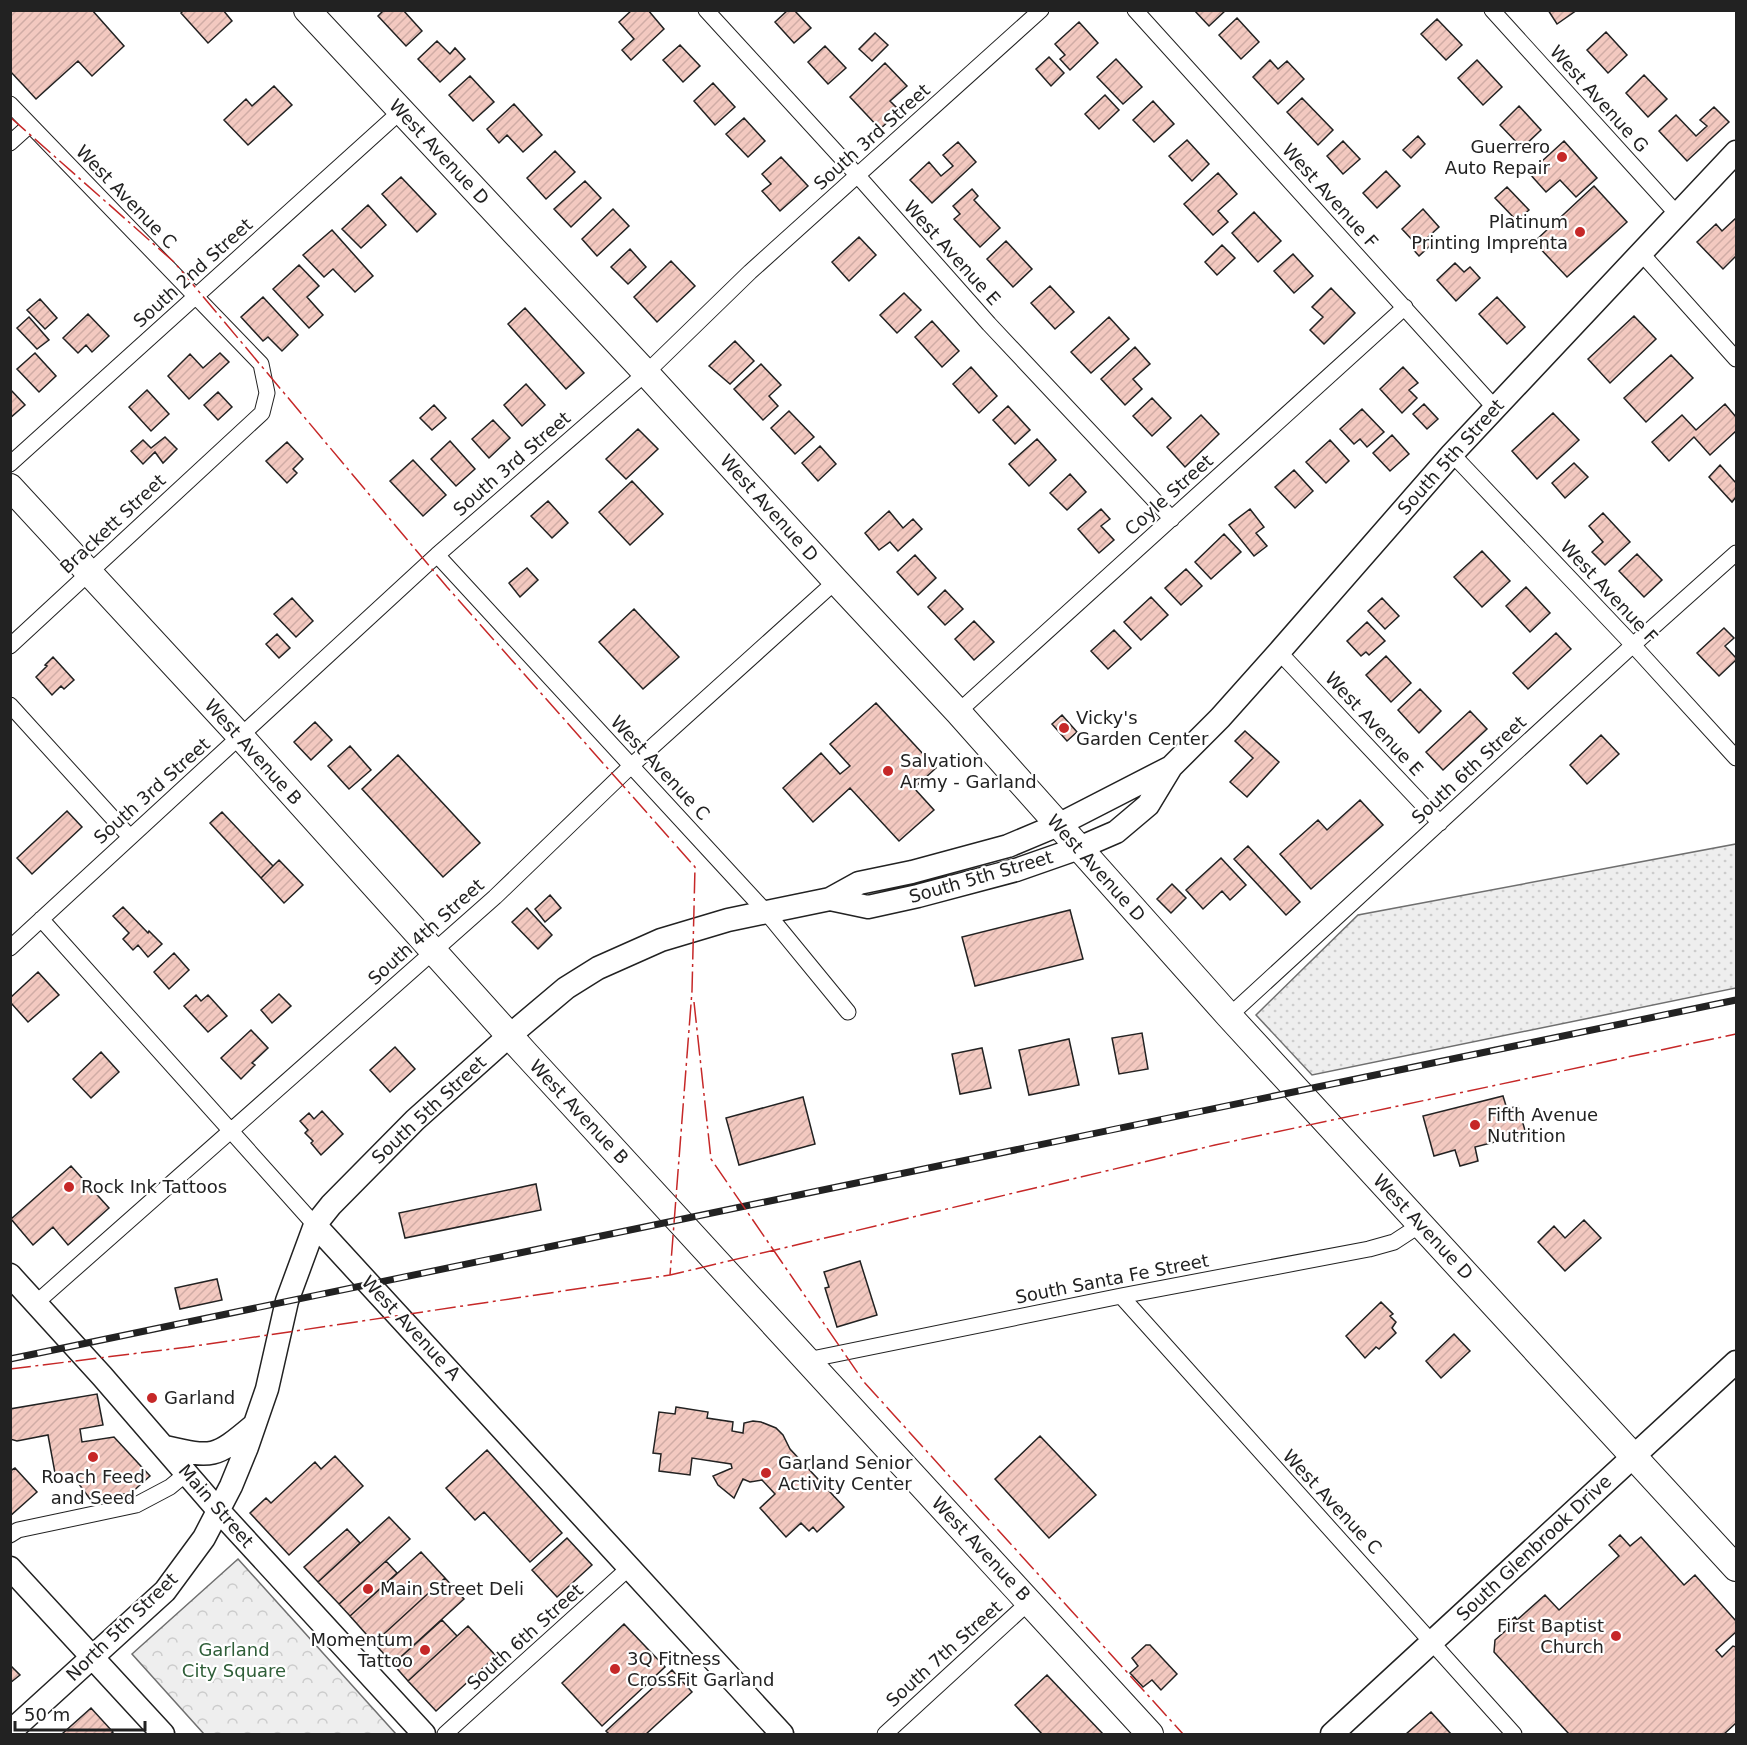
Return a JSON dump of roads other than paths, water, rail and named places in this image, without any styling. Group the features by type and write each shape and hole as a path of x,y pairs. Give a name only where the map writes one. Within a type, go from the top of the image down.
{"main road":[{"name":"West Avenue D","path":"307,10 958,712 1229,1016 1737,1568"},
{"name":"West Avenue B","path":"10,487 241,737 509,1036 1150,1734"}],"street":[{"name":"West Avenue E","path":"706,10 989,324 1172,519"},
{"name":"South 3rd Street","path":"10,948 437,555 646,373 750,272 1041,10"},
{"name":"West Avenue F","path":"1135,10 1495,408"},
{"name":"West Avenue G","path":"1492,10 1677,214"},
{"name":"West Avenue C","path":"10,104 261,364 267,393 262,412 243,431"},
{"name":"South 2nd Street","path":"10,464 401,111"},
{"path":"10,143 30,125"},
{"name":"South 5th Street","path":"830,899 868,907 1006,873 1079,849 1116,831 1148,805 1171,767 1220,718 1452,454 1737,152"},
{"path":"1642,254 1737,359"},
{"name":"Coyle Street","path":"958,712 1405,307"},
{"name":"Brackett Street","path":"10,646 243,431"},
{"name":"West Avenue F","path":"1452,454 1737,758"},
{"name":"South 6th Street","path":"1229,1016 1633,645 1737,553"},
{"name":"West Avenue C","path":"437,555 766,912 848,1012"},
{"name":"South 4th Street","path":"36,1303 495,897 632,765 836,581"},
{"name":"West Avenue E","path":"1279,652 1440,823"},
{"path":"10,705 130,837"},
{"name":"South 5th Street","path":"218,1510 231,1486 267,1389 287,1301 315,1224 334,1201 415,1120 566,988 598,968 661,940 728,920 830,899 859,883 912,872 1008,846 1058,825 1171,767"},
{"name":"West Avenue A","path":"41,919 315,1224 782,1734"},
{"name":"South Santa Fe Street","path":"807,1360 1121,1296 1369,1249 1394,1242 1420,1225"},
{"name":"Main Street","path":"10,1275 165,1447 218,1510 424,1734"},
{"name":"West Avenue C","path":"1121,1296 1514,1734"},
{"name":"South Glenbrook Drive","path":"1332,1734 1737,1362"},
{"path":"165,1447 206,1455 226,1449 254,1425"},
{"path":"10,1535 18,1530 136,1505 170,1487 187,1473"},
{"name":"North 5th Street","path":"10,1732 165,1590 204,1538 218,1510"},
{"name":"South 6th Street","path":"445,1734 630,1567"},
{"path":"10,1568 163,1734"},
{"name":"South 7th Street","path":"885,1734 1029,1602"}],"railway":[{"path":"10,1359 1736,1000"}],"place":[{"name":"Guerrero Auto Repair","path":"1562,157"},
{"name":"Platinum Printing Imprenta","path":"1580,232"},
{"name":"Vicky's Garden Center","path":"1064,728"},
{"name":"Salvation Army - Garland","path":"888,771"},
{"name":"Fifth Avenue Nutrition","path":"1475,1125"},
{"name":"Rock Ink Tattoos","path":"69,1187"},
{"name":"Garland","path":"152,1398"},
{"name":"Roach Feed and Seed","path":"93,1457"},
{"name":"Garland Senior Activity Center","path":"766,1473"},
{"name":"Main Street Deli","path":"368,1589"},
{"name":"First Baptist Church","path":"1616,1636"},
{"name":"Momentum Tattoo","path":"425,1650"},
{"name":"3Q Fitness CrossFit Garland","path":"615,1669"}],"park label":[{"name":"Garland City Square","path":"234,1660"}]}
